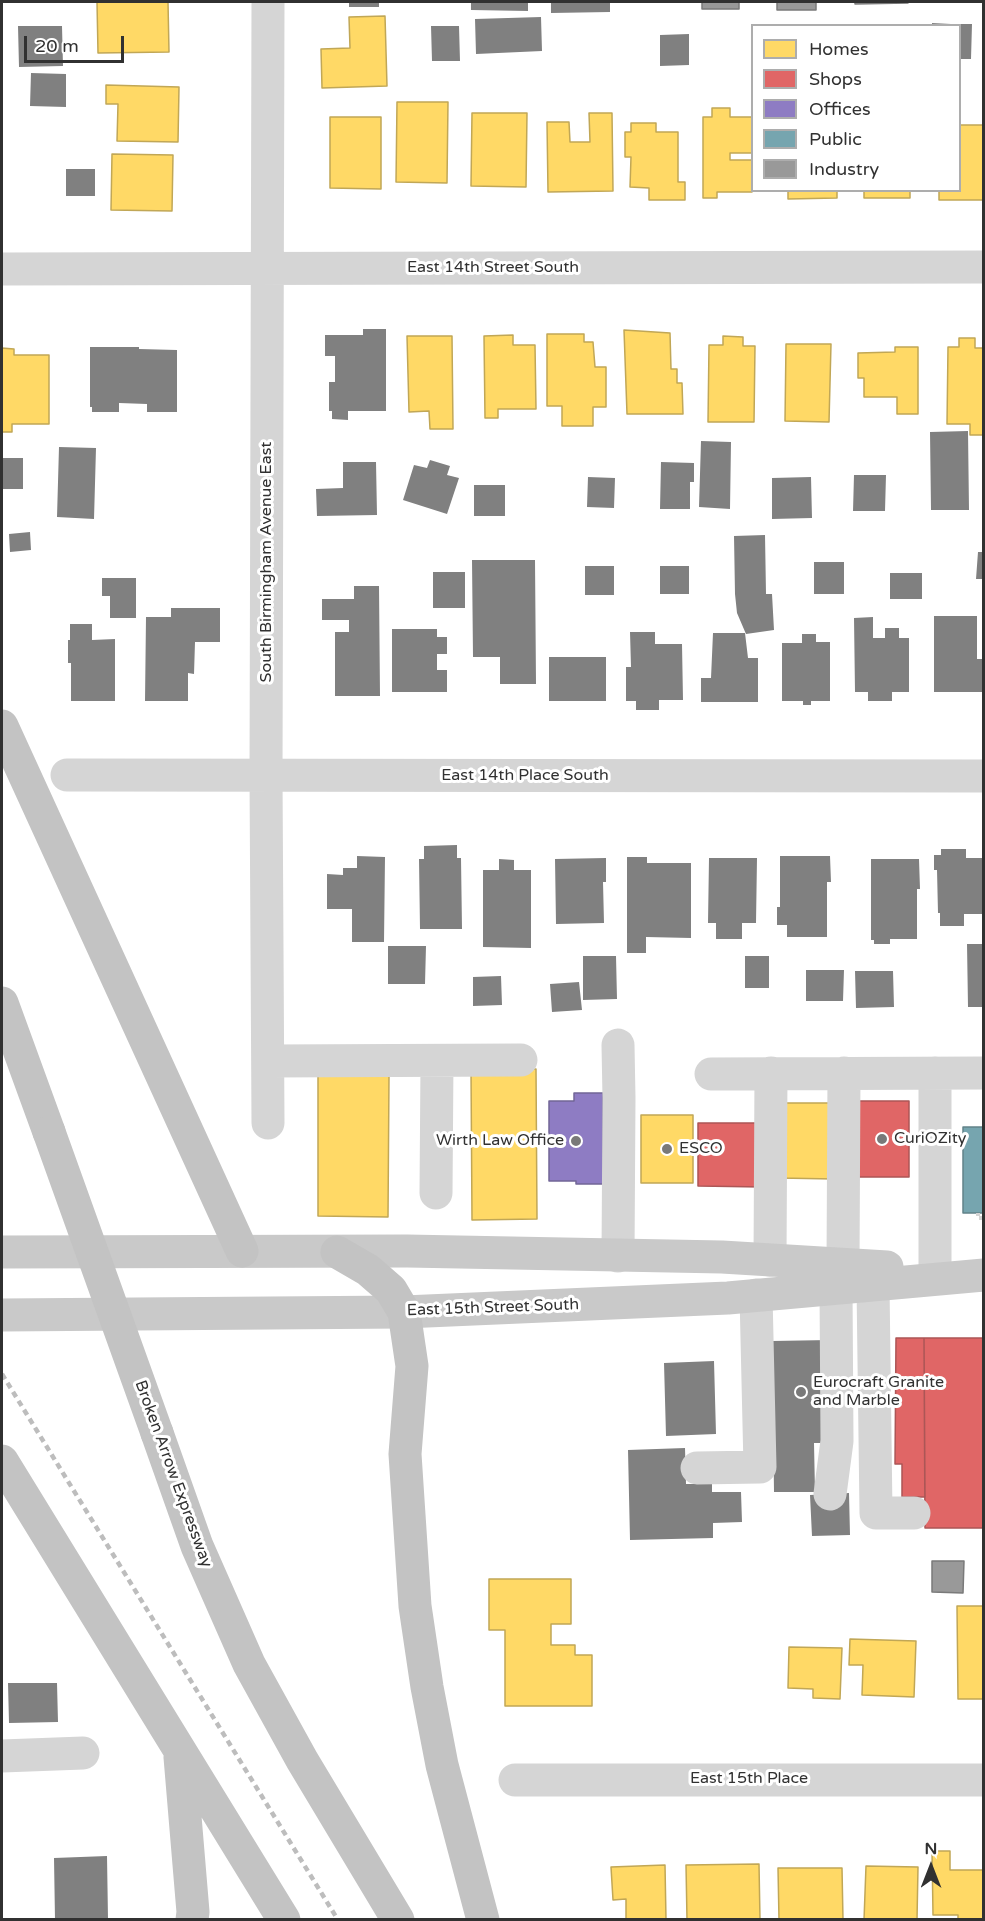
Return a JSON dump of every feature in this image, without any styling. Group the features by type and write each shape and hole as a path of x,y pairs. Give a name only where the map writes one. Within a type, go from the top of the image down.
{"highway":[{"path":"2,726 242,1251"},
{"name":"Broken Arrow Expressway","path":"2,1003 197,1546 249,1664 302,1760 398,1920"},
{"path":"337,1252 376,1276 390,1290 404,1312 412,1366 405,1454 415,1606 442,1765 483,1920"},
{"path":"2,1461 284,1920"},
{"path":"180,1749 192,1920"}],"main road":[{"name":"East 15th Street South","path":"2,1251 407,1251 770,1260 873,1285 984,1274"},
{"name":"East 15th Street South","path":"2,1315 404,1312 756,1295 840,1276 935,1270 984,1274"}],"street":[{"name":"South Birmingham Avenue East","path":"268,2 266,775 268,1123"},
{"name":"East 14th Street South","path":"2,268 984,267"},
{"name":"East 14th Place South","path":"67,775 984,776"},
{"path":"618,1045 620,1098 618,1256"},
{"path":"268,1061 521,1060"},
{"path":"436,1193 437,1061"},
{"path":"830,1494 837,1441 844,1072"},
{"path":"935,1072 935,1270"},
{"path":"770,1260 771,1073"},
{"path":"711,1074 984,1073"},
{"path":"873,1285 876,1513 914,1514"},
{"path":"697,1468 760,1467 756,1295"},
{"path":"2,1755 83,1753"},
{"name":"East 15th Place","path":"515,1780 984,1780"}],"path":[{"path":"978,1213 978,1218 984,1218"}],"building: Homes":[{"path":"97,2 168,2 169,52 98,53"},
{"path":"385,16 387,86 322,88 321,49 350,48 349,17"},
{"path":"106,85 179,87 178,142 117,141 118,104 106,104"},
{"path":"397,102 448,102 447,183 396,182"},
{"path":"712,108 730,108 730,117 751,117 751,153 730,153 730,160 751,160 751,192 717,192 717,198 703,198 703,117 712,117"},
{"path":"472,113 527,113 526,187 471,186"},
{"path":"589,113 612,113 613,191 548,192 547,122 569,122 570,142 590,142"},
{"path":"330,117 381,117 381,189 330,188"},
{"path":"631,123 656,123 656,132 678,132 678,182 685,182 685,200 649,200 649,188 630,187 631,157 625,157 625,132 631,132"},
{"path":"961,125 984,125 984,200 939,200 939,192 961,192"},
{"path":"112,154 173,155 172,211 111,210"},
{"path":"788,192 837,192 837,198 788,199"},
{"path":"864,192 910,192 910,198 864,198"},
{"path":"624,330 670,333 671,369 677,369 677,383 682,383 683,414 627,414"},
{"path":"547,334 584,334 584,342 593,342 595,367 606,367 606,407 593,407 593,426 562,426 562,406 547,406"},
{"path":"513,335 513,345 535,345 536,409 498,409 498,418 485,418 484,336"},
{"path":"407,336 452,336 453,429 430,429 429,411 409,412"},
{"path":"723,336 743,337 743,346 755,346 754,422 708,422 709,345 723,345"},
{"path":"959,338 975,338 975,348 984,348 984,435 970,435 970,424 947,424 948,347 959,347"},
{"path":"786,344 831,344 829,422 785,421"},
{"path":"895,347 918,347 918,414 897,414 897,397 864,397 864,378 858,378 858,353 895,352"},
{"path":"2,348 14,349 14,355 49,355 49,424 12,424 12,432 2,432"},
{"path":"471,1069 536,1069 537,1219 472,1220"},
{"path":"318,1076 389,1076 388,1217 318,1216"},
{"path":"779,1103 834,1103 834,1179 779,1178"},
{"name":"ESCO","path":"641,1115 693,1115 693,1183 641,1183"},
{"path":"489,1579 571,1579 571,1624 551,1624 551,1645 575,1645 575,1655 592,1655 592,1706 505,1706 505,1630 489,1630"},
{"path":"957,1606 984,1606 984,1699 958,1699"},
{"path":"850,1639 916,1641 914,1697 862,1695 863,1665 849,1665"},
{"path":"789,1647 842,1648 840,1699 813,1698 813,1689 788,1688"},
{"path":"932,1851 950,1851 950,1870 984,1870 984,1920 958,1920 958,1915 933,1915"},
{"path":"759,1864 760,1920 687,1920 686,1865"},
{"path":"665,1865 666,1920 626,1920 626,1899 613,1900 611,1867"},
{"path":"866,1866 918,1867 917,1920 864,1920"},
{"path":"778,1868 842,1868 843,1920 779,1920"}],"building: Shops":[{"name":"CuriOZity","path":"854,1101 909,1101 909,1177 854,1177"},
{"path":"698,1123 762,1123 762,1187 698,1186"},
{"path":"896,1338 924,1338 925,1497 902,1497 902,1464 895,1464"},
{"path":"924,1338 984,1338 984,1528 925,1528"}],"building: Offices":[{"name":"Wirth Law Office","path":"574,1093 603,1093 603,1184 549,1181 549,1101 574,1101"}],"building: Public":[{"path":"963,1127 984,1127 984,1213 963,1213"}],"building: Industry":[{"path":"702,2 739,2 739,9 702,9"},
{"path":"777,2 816,2 816,10 777,10"},
{"path":"855,2 908,2 908,3 855,4"},
{"path":"932,1561 964,1561 963,1593 932,1592"}],"building: Other":[{"path":"349,2 379,2 379,7 349,7"},
{"path":"471,2 528,2 528,11 471,10"},
{"path":"551,2 610,2 610,12 551,13"},
{"path":"541,17 542,51 476,54 475,19"},
{"path":"961,24 972,24 971,59 961,59"},
{"path":"18,26 62,26 63,66 19,67"},
{"path":"431,26 459,26 460,61 432,61"},
{"path":"689,34 689,65 660,66 660,35"},
{"path":"31,73 66,74 66,107 30,106"},
{"path":"66,169 95,169 95,196 66,196"},
{"path":"363,329 386,329 386,411 348,411 348,420 332,419 332,411 329,411 329,382 335,382 335,356 325,356 325,335 363,335"},
{"path":"90,347 177,350 177,412 147,412 147,404 119,403 119,412 92,412 92,407 90,407"},
{"path":"968,431 969,510 931,510 930,432"},
{"path":"701,441 731,442 730,509 699,507"},
{"path":"59,447 96,448 94,519 57,517"},
{"path":"2,458 23,458 23,489 2,489"},
{"path":"430,460 450,466 447,475 459,478 447,514 403,500 414,465 427,468"},
{"path":"343,462 376,462 377,515 317,516 316,489 343,488"},
{"path":"661,462 694,463 694,482 690,482 690,509 660,509"},
{"path":"854,475 886,475 885,511 853,511"},
{"path":"588,477 615,478 614,508 587,507"},
{"path":"811,477 812,518 772,519 772,478"},
{"path":"474,485 505,485 505,516 474,516"},
{"path":"30,532 31,550 10,552 9,534"},
{"path":"765,535 766,594 772,594 774,630 746,634 737,613 734,536"},
{"path":"978,552 984,552 984,579 976,579"},
{"path":"472,560 535,560 536,684 500,684 500,657 473,657"},
{"path":"814,562 844,562 844,594 814,594"},
{"path":"585,566 614,566 614,595 585,595"},
{"path":"660,566 689,566 689,594 660,594"},
{"path":"433,572 465,572 465,608 433,608"},
{"path":"890,573 922,573 922,599 890,599"},
{"path":"102,578 136,578 136,618 110,618 110,596 102,596"},
{"path":"354,586 379,586 380,696 335,696 335,632 349,632 349,620 322,620 322,599 354,599"},
{"path":"171,608 220,608 220,642 195,642 194,674 188,673 188,701 145,701 146,617 171,617"},
{"path":"934,616 977,616 977,659 984,659 984,692 934,692"},
{"path":"873,617 873,638 885,638 885,628 899,628 899,638 909,638 909,692 892,692 892,701 868,701 868,692 855,692 854,618"},
{"path":"70,624 92,624 92,640 115,639 115,701 71,701 71,663 68,663"},
{"path":"392,629 437,629 437,637 447,637 447,654 437,654 437,670 447,670 447,692 392,692"},
{"path":"630,632 655,632 655,644 682,644 683,700 659,700 659,710 636,710 636,701 626,701 626,667 631,667"},
{"path":"713,633 745,633 748,658 758,658 758,702 701,702 701,678 711,678"},
{"path":"802,634 816,634 816,642 830,642 830,701 811,701 811,705 803,705 803,701 782,701 782,643 802,643"},
{"path":"549,657 606,657 606,701 549,701"},
{"path":"457,845 457,858 461,858 462,929 420,929 419,859 424,859 424,846"},
{"path":"941,849 966,849 966,858 984,858 984,914 964,914 964,926 940,926 934,855 941,855"},
{"path":"357,856 385,857 384,942 352,942 352,909 327,909 327,874 343,875 343,868 357,868"},
{"path":"780,856 830,856 831,882 827,882 827,937 787,937 787,925 777,925 777,907 780,907"},
{"path":"627,857 647,857 647,863 691,863 691,938 646,937 646,953 627,953"},
{"path":"606,858 606,882 603,882 604,923 556,924 555,859"},
{"path":"709,858 757,858 756,923 742,923 742,939 716,939 716,923 708,923"},
{"path":"499,859 514,860 514,870 531,870 531,948 483,947 483,870 499,870"},
{"path":"871,859 919,859 917,939 890,939 890,944 874,944 874,940 871,940"},
{"path":"967,944 984,944 984,1007 968,1007"},
{"path":"388,946 426,946 425,984 388,984"},
{"path":"583,956 616,956 617,999 583,1000"},
{"path":"745,956 769,956 769,988 745,988"},
{"path":"806,970 844,970 843,1001 806,1001"},
{"path":"855,971 893,971 894,1007 856,1008"},
{"path":"501,976 502,1005 473,1006 473,977"},
{"path":"579,982 582,1010 552,1012 550,984"},
{"name":"Eurocraft Granite and Marble","path":"830,1340 831,1443 814,1443 815,1492 774,1492 772,1341"},
{"path":"714,1361 716,1434 666,1436 664,1363"},
{"path":"685,1448 686,1484 712,1484 712,1492 741,1492 742,1522 713,1523 713,1538 630,1540 628,1450"},
{"path":"849,1493 850,1535 812,1536 810,1495"},
{"path":"8,1683 57,1683 58,1722 9,1723"},
{"path":"107,1856 108,1919 55,1920 54,1858"}],"railway":[{"path":"2,1374 338,1920"}],"place":[{"name":"CuriOZity","path":"882,1139"},
{"name":"Wirth Law Office","path":"576,1141"},
{"name":"ESCO","path":"667,1149"},
{"name":"Eurocraft Granite and Marble","path":"801,1392"}]}
